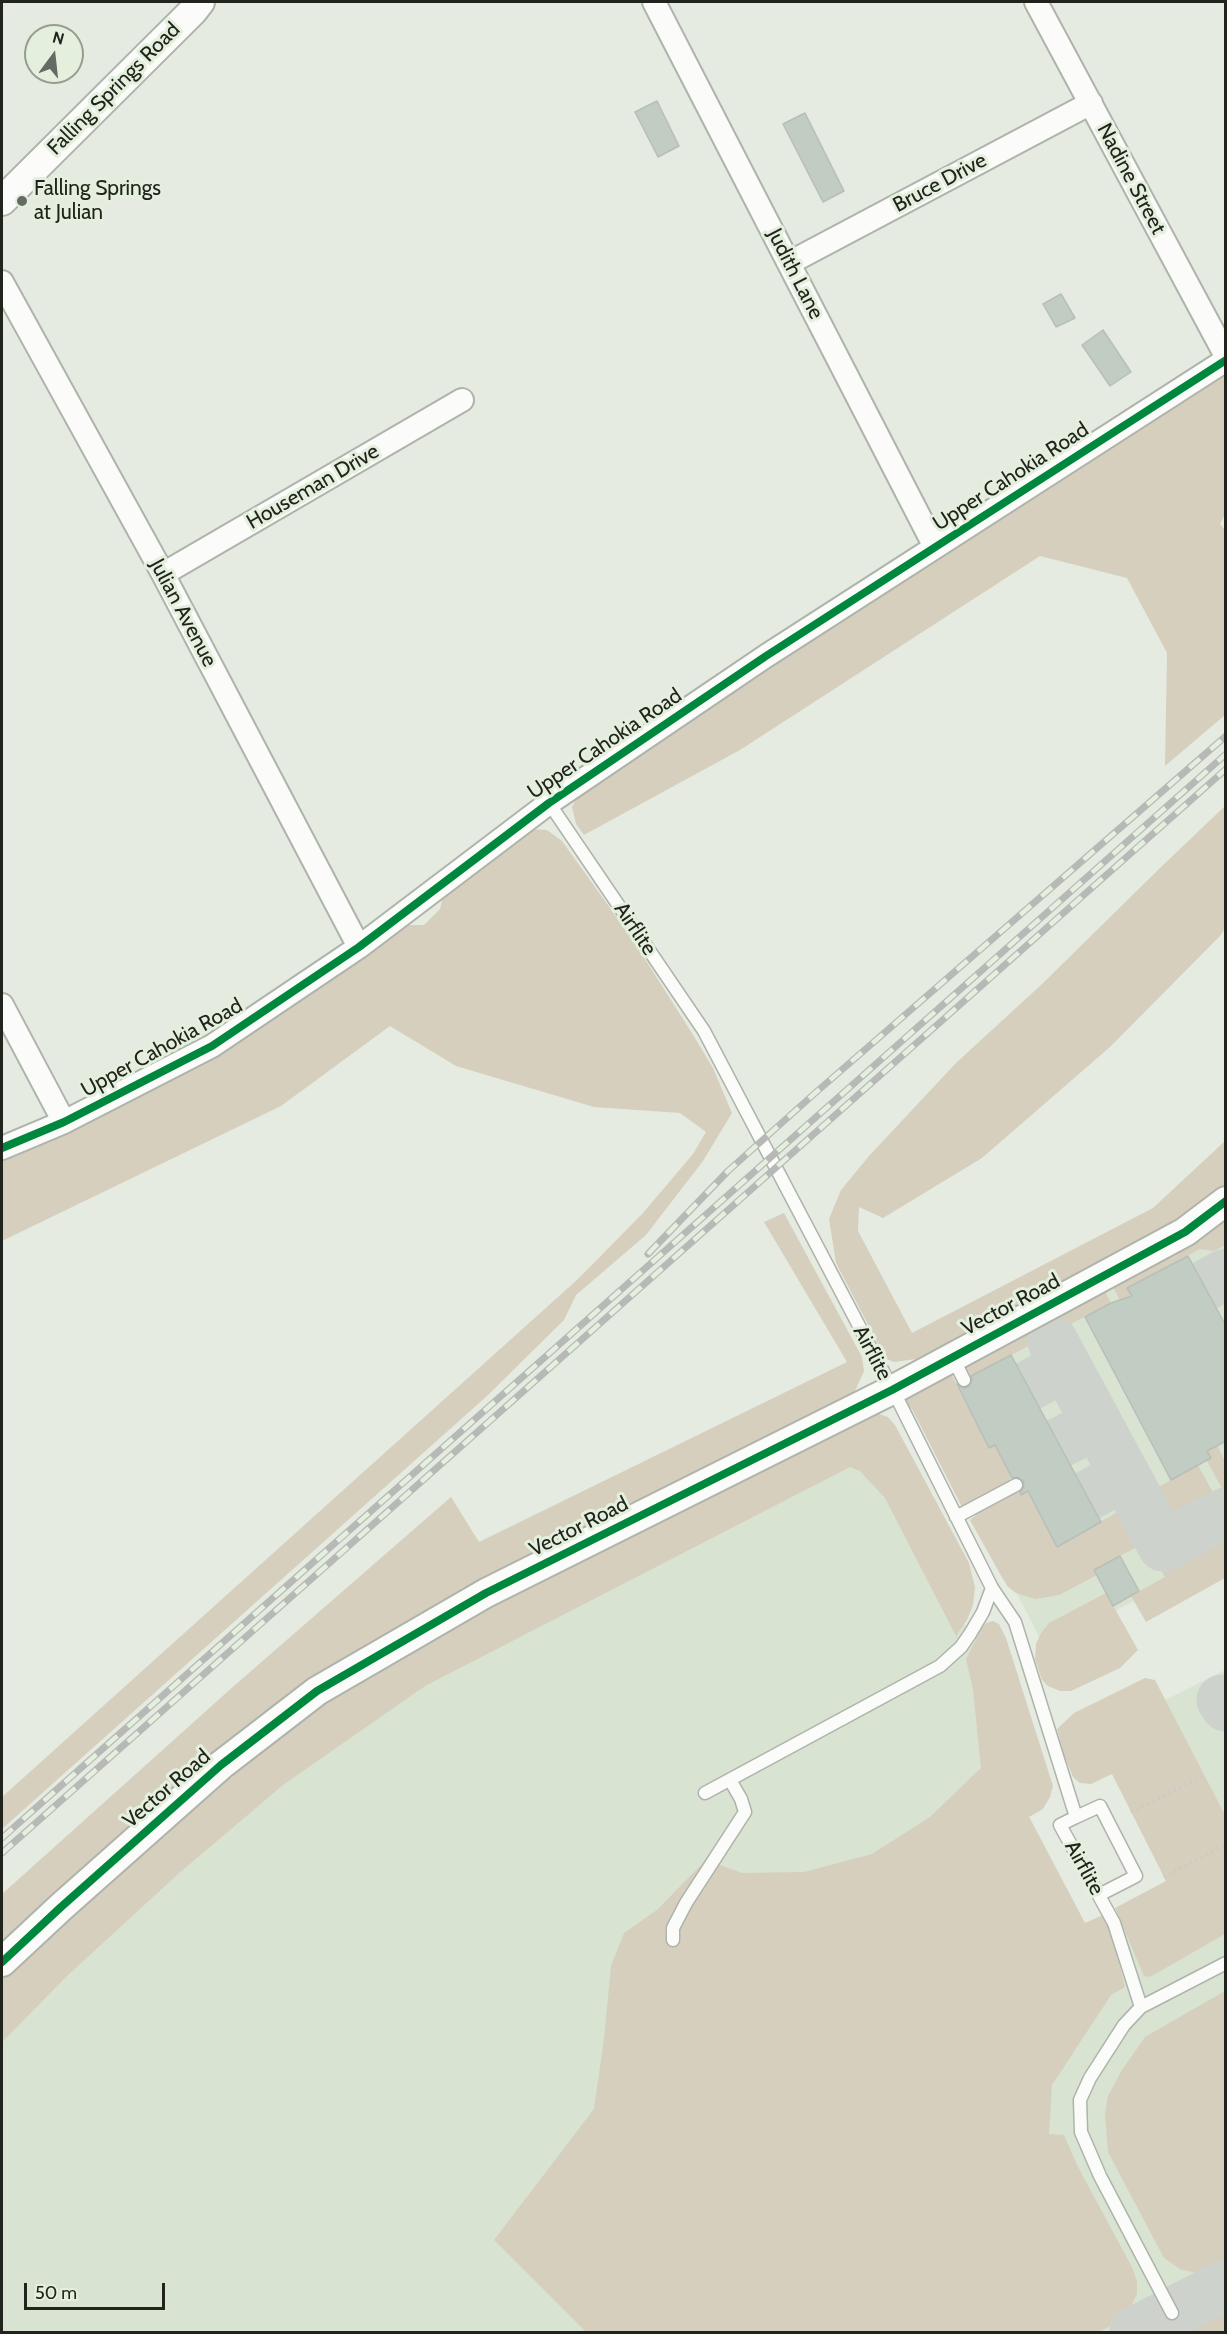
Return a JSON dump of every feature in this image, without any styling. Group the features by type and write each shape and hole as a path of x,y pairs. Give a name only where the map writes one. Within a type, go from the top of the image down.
{"street":[{"name":"Falling Springs Road","path":"2,201 200,2"},
{"name":"Judith Lane","path":"654,2 935,547"},
{"name":"Nadine Street","path":"1036,2 1226,358"},
{"name":"Bruce Drive","path":"789,263 1091,103"},
{"name":"Julian Avenue","path":"2,282 163,574 359,947"},
{"name":"Upper Cahokia Road","path":"2,1148 64,1122 212,1046 359,947 549,803 766,656 1226,358"},
{"name":"Houseman Drive","path":"163,574 462,400"},
{"path":"2,1005 64,1122"},
{"name":"Vector Road","path":"2,1962 61,1906 221,1765 317,1691 486,1593 892,1390 958,1369 1185,1232 1226,1201"}],"lane":[{"name":"Airflite","path":"549,803 704,1031 892,1390 992,1588 1014,1622 1076,1817 1060,1825 1114,1923 1141,2007"},
{"path":"956,1517 1016,1485"},
{"path":"705,1793 940,1666 961,1647 970,1634 983,1612 992,1588"},
{"path":"673,1940 673,1928 686,1903 745,1812 741,1798 730,1780"},
{"path":"1076,1817 1101,1806 1136,1876 1099,1895"},
{"path":"1172,2313 1100,2176 1081,2132 1080,2100 1090,2078 1124,2025 1141,2007 1226,1963"}],"path":[{"path":"1131,1812 1204,1775"},
{"path":"1164,1877 1226,1845"}],"shaded area":[{"path":"1225,363 1226,513 1220,524 1226,531 1225,715 1165,766 1167,653 1127,578 1040,556 740,750 584,835 576,824 572,807 579,793"},
{"path":"1225,806 1226,927 1220,936 1110,1047 982,1158 883,1218 859,1207 858,1231 912,1333 1153,1208 1225,1141 1225,1187 1177,1222 1110,1260 954,1340 916,1359 894,1362 886,1359 836,1263 829,1219 841,1190 869,1156 956,1063 1041,985"},
{"path":"528,829 547,830 562,841 633,940 695,1038 713,1068 732,1113 703,1161 646,1235 576,1295 564,1320 487,1396 2,1829 2,1797 578,1279 643,1213 693,1154 706,1132 680,1113 594,1107 456,1066 390,1026 281,1106 2,1241 2,1158 402,925 424,925 440,909 443,897"},
{"path":"784,1213 862,1357 864,1371 855,1391 653,1496 226,1744 70,1878 2,1945 2,1894 235,1685 451,1497 479,1542 847,1362 764,1222"},
{"path":"1225,1214 1225,1245 1214,1251 1200,1249 1127,1288 1214,1447 1217,1445 1225,1461 1225,1494 1207,1461 1211,1458 1124,1298 1120,1300 1112,1285"},
{"path":"1225,1221 1225,1570 1145,1595 1045,1648 916,1398 958,1367 1192,1248"},
{"path":"1105,1291 1111,1303 969,1377 963,1364"},
{"path":"945,1370 952,1376 989,1448 995,1445 1011,1477 1007,1486 962,1507 912,1409 898,1400"},
{"path":"870,1411 888,1417 895,1425 969,1563 975,1587 973,1605 967,1620 956,1636 885,1498 860,1471 850,1467 425,1686 283,1785 178,1874 67,1976 2,2042 2,1969 245,1756 402,1652"},
{"path":"860,1450 893,1490 970,1634 991,1692 1029,1816 1091,1935 1225,1863 1225,2332 2,2332 2,2016 165,1867 415,1682"},
{"path":"1198,1465 1217,1500 1179,1522 1165,1519 1149,1492"},
{"path":"1019,1490 1021,1494 1028,1491 1057,1546 1127,1507 1146,1542 1094,1570 1097,1575 1059,1595 1036,1599 1016,1593 1008,1587 970,1520 982,1510"},
{"path":"1225,1529 1225,1578 1146,1622 1131,1596 1165,1577 1158,1565"},
{"path":"1106,1593 1138,1650 1120,1668 1071,1691 1060,1691 1048,1686 1042,1680 1035,1659 1036,1644 1041,1633 1049,1623"},
{"path":"993,1621 999,1624 1006,1638 1053,1786 1043,1809 1029,1817 1085,1923 1103,1915 1111,1932 1125,1987 1111,1995 1052,2085 1049,2134 1064,2135 1078,2167 1133,2269 1137,2282 1137,2294 1127,2314 1121,2321 1099,2332 586,2332 494,2240 594,2109 611,1966 624,1933 657,1910 706,1860 742,1873 804,1872 872,1854 930,1817 981,1768 973,1690 966,1659 981,1629 986,1623"},
{"path":"1225,1670 1225,1817 1165,1700"},
{"path":"1145,1678 1155,1680 1226,1817 1225,1934 1150,1977 1144,1976 1115,1908 1166,1881 1112,1774 1091,1784 1080,1783 1073,1777 1063,1753 1057,1729 1074,1713"},
{"path":"1225,1991 1225,2265 1210,2273 1196,2273 1180,2269 1164,2258 1108,2152 1105,2114 1108,2096 1122,2070 1145,2037"},
{"path":"1225,2304 1225,2332 1171,2332"}],"building":[{"path":"657,101 679,146 658,157 635,112"},
{"path":"805,113 844,191 823,202 783,124"},
{"path":"1061,294 1075,318 1056,327 1043,304"},
{"path":"1103,330 1131,372 1110,386 1082,345"},
{"path":"1188,1256 1226,1326 1226,1441 1207,1451 1211,1458 1171,1480 1085,1317 1111,1303 1132,1296 1127,1288"},
{"path":"1011,1355 1101,1522 1057,1547 1028,1491 1021,1495 1023,1481 1017,1477 1012,1478 995,1445 989,1448 957,1384 963,1388 968,1387 972,1381 971,1376"},
{"path":"1120,1556 1139,1591 1113,1606 1094,1570"}],"taxiway":[{"path":"1204,1286 1226,1274"},
{"path":"1053,1342 1163,1546 1226,1513"},
{"path":"1028,1386 1066,1366"},
{"path":"1059,1443 1097,1424"},
{"path":"1087,1496 1125,1475"},
{"path":"1222,1700 1226,1706"},
{"path":"1135,2332 1226,2285"}],"railway":[{"path":"648,1254 728,1171 1226,736"},
{"path":"2,1838 1226,754"},
{"path":"2,1853 1226,769"}],"cycle path":[{"path":"2,1148 64,1122 212,1046 359,947 549,803 766,656 1226,360"},
{"path":"2,1962 221,1765 317,1691 486,1593 892,1390 1185,1232 1226,1201"}],"place":[{"name":"Falling Springs at Julian","path":"22,201"}]}
